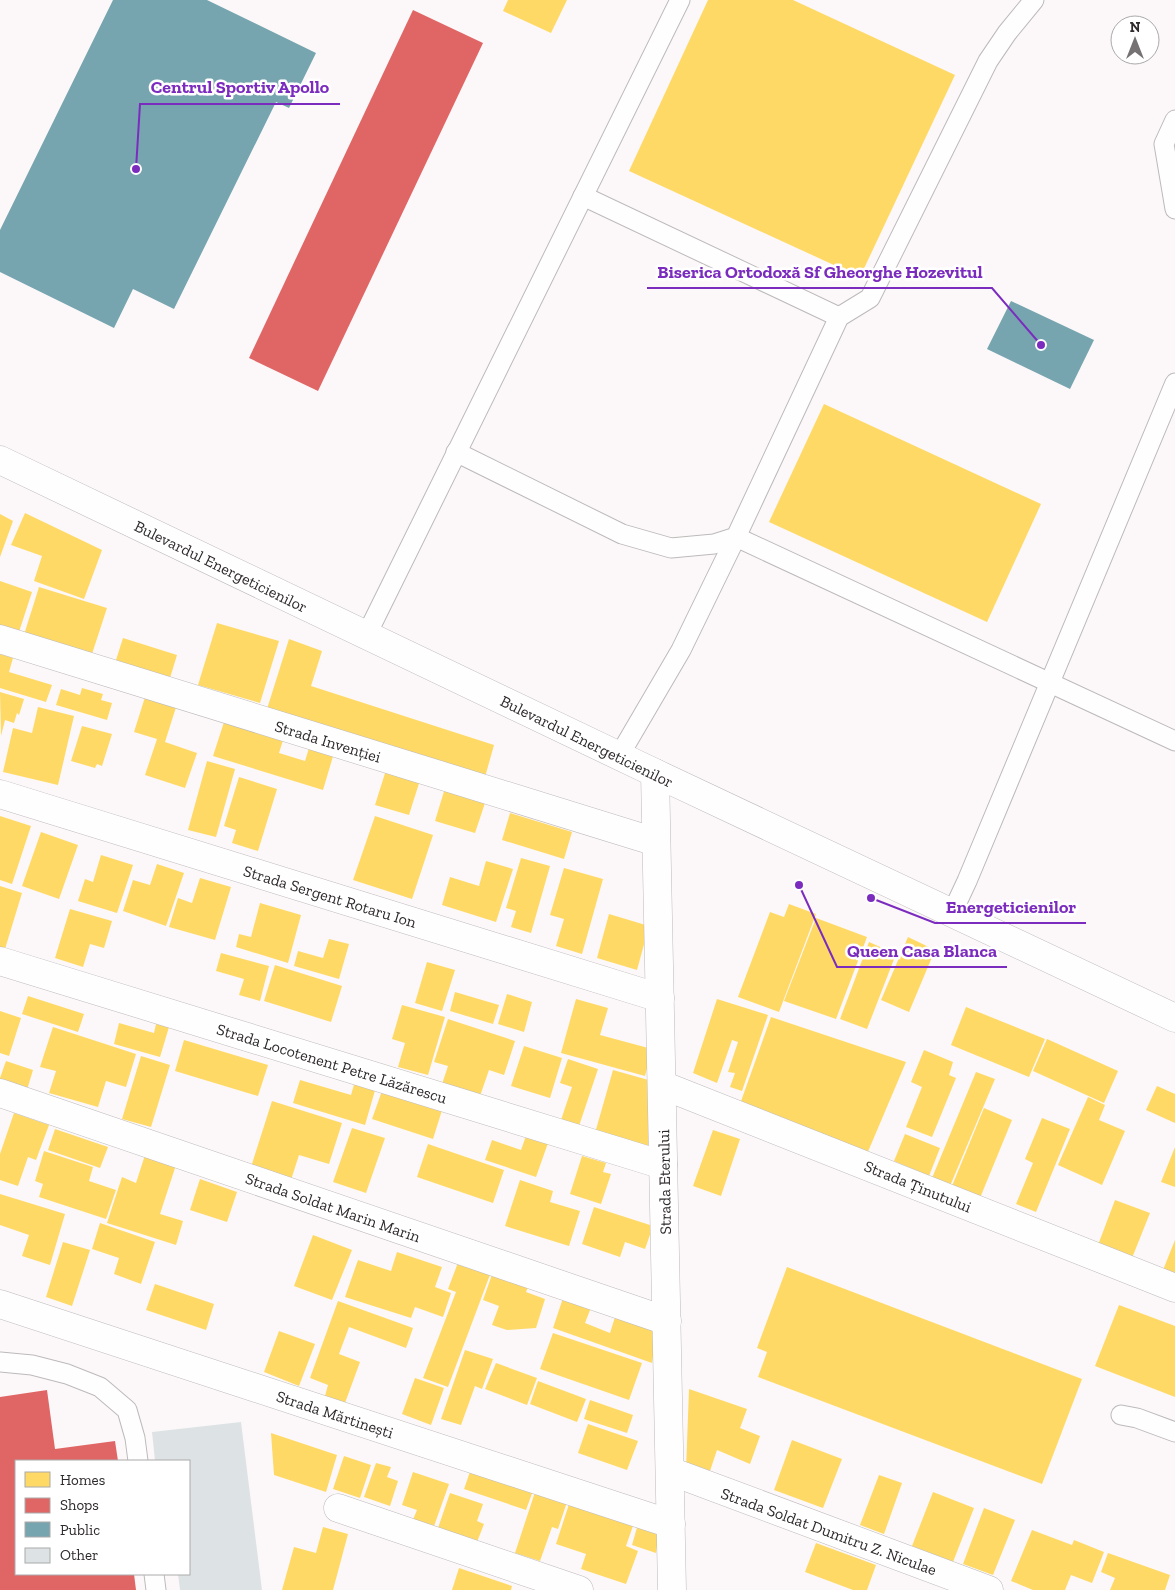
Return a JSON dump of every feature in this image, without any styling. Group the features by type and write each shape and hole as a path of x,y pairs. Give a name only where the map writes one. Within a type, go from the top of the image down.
{"street":[{"name":"Bulevardul Energeticienilor","path":"0,460 366,636 1175,1018"},
{"name":"Strada Invenției","path":"0,639 656,842"},
{"name":"Strada Eterului","path":"655,773 672,1590"},
{"name":"Strada Sergent Rotaru Ion","path":"0,794 660,998"},
{"name":"Strada Locotenent Petre Lăzărescu","path":"0,962 663,1165"},
{"name":"Strada Ținutului","path":"662,1085 1175,1288"},
{"name":"Strada Soldat Marin Marin","path":"0,1093 667,1320"},
{"name":"Strada Mărtinești","path":"0,1304 671,1524"},
{"name":"Strada Soldat Dumitru Z. Niculae","path":"670,1471 988,1590"},
{"path":"338,1508 579,1590"}],"lane":[{"path":"366,636 680,0"},
{"path":"620,756 681,650 840,318 870,298 988,61 1007,33 1034,0"},
{"path":"1175,120 1164,144 1175,209"},
{"path":"583,196 840,318"},
{"path":"952,913 1175,383"},
{"path":"456,452 622,534 671,548 714,544 736,538 1175,741"},
{"path":"0,1362 32,1365 67,1374 100,1387 127,1410 135,1438 138,1460"},
{"path":"1122,1415 1137,1418 1175,1432"},
{"path":"154,1575 156,1590"}],"building: Homes":[{"path":"508,0 567,0 551,33 503,11"},
{"path":"708,0 793,0 955,75 860,277 629,171"},
{"path":"824,404 1041,504 987,622 769,522"},
{"path":"25,513 102,550 84,599 34,581 42,556 11,545"},
{"path":"0,514 13,521 0,557"},
{"path":"0,581 32,592 17,638 0,632"},
{"path":"39,587 107,608 90,660 23,638"},
{"path":"217,623 279,641 260,703 198,685"},
{"path":"123,638 177,655 170,678 116,660"},
{"path":"289,639 322,651 311,686 494,745 485,777 267,709"},
{"path":"0,654 13,658 9,672 52,685 46,702 0,688"},
{"path":"82,688 103,694 101,700 112,703 107,720 56,705 61,689 80,695"},
{"path":"0,692 24,699 19,715 17,713 14,723 5,720 1,736"},
{"path":"146,694 177,704 165,742 197,753 185,788 145,775 157,739 134,732"},
{"path":"38,707 74,716 58,785 3,772 13,728 32,733"},
{"path":"225,719 284,737 279,753 305,761 310,745 334,753 323,790 213,756"},
{"path":"82,726 112,734 102,766 97,764 95,768 71,761"},
{"path":"207,761 235,769 216,837 188,830"},
{"path":"386,770 420,780 409,815 375,805"},
{"path":"239,777 277,789 258,851 232,843 236,830 224,826"},
{"path":"445,788 486,800 475,833 435,821"},
{"path":"510,813 572,832 564,859 502,840"},
{"path":"0,816 31,826 12,884 0,880"},
{"path":"375,816 433,835 412,899 353,880"},
{"path":"41,832 78,845 59,899 22,886"},
{"path":"101,855 133,865 117,913 78,901 85,879 93,882"},
{"path":"521,858 550,866 531,933 511,927 516,911 506,908"},
{"path":"486,861 513,869 496,922 442,905 450,877 479,886"},
{"path":"157,864 184,873 166,926 123,911 133,880 150,885"},
{"path":"564,868 603,879 582,954 556,946 564,919 550,915"},
{"path":"200,878 231,887 215,940 169,927 178,898 192,903"},
{"path":"0,886 22,893 5,949 0,947"},
{"path":"260,903 301,915 288,963 236,947 239,934 251,937"},
{"path":"789,904 816,914 779,1012 738,997 770,912 784,917"},
{"path":"70,909 112,921 104,948 90,944 83,967 55,958"},
{"path":"609,914 649,926 637,970 597,958"},
{"path":"816,918 867,937 836,1019 784,1001"},
{"path":"908,937 935,950 909,1012 881,1000"},
{"path":"329,939 349,944 339,979 294,966 298,951 323,958"},
{"path":"869,942 896,954 867,1029 840,1019"},
{"path":"221,953 269,966 260,1001 239,995 244,979 216,971"},
{"path":"427,962 455,970 442,1011 415,1003"},
{"path":"275,965 342,986 331,1022 264,1001"},
{"path":"455,992 499,1005 493,1024 450,1011"},
{"path":"507,994 532,1002 524,1032 498,1024"},
{"path":"28,996 84,1014 78,1032 22,1014"},
{"path":"576,999 608,1008 600,1035 652,1049 645,1076 561,1053"},
{"path":"717,999 768,1015 742,1091 730,1087 735,1073 728,1072 738,1042 732,1040 717,1083 693,1073"},
{"path":"402,1005 445,1017 428,1075 398,1067 405,1043 392,1039"},
{"path":"966,1007 1045,1039 1029,1077 951,1045"},
{"path":"0,1011 21,1018 9,1056 0,1053"},
{"path":"771,1017 906,1062 867,1154 740,1104"},
{"path":"448,1019 515,1041 504,1075 489,1070 480,1096 442,1084 448,1066 434,1062"},
{"path":"119,1023 154,1033 156,1024 169,1027 160,1057 114,1044"},
{"path":"53,1027 136,1054 126,1087 106,1081 98,1107 49,1093 56,1071 40,1067"},
{"path":"1047,1039 1118,1071 1104,1103 1033,1071"},
{"path":"184,1040 268,1065 258,1096 175,1071"},
{"path":"524,1046 562,1058 550,1098 511,1086"},
{"path":"924,1050 953,1062 949,1075 956,1078 932,1137 906,1127 922,1087 911,1082"},
{"path":"141,1056 170,1065 151,1127 122,1119"},
{"path":"568,1059 598,1069 579,1126 561,1120 572,1087 560,1083"},
{"path":"6,1061 33,1070 26,1093 0,1084 0,1078"},
{"path":"613,1070 652,1081 649,1149 595,1133"},
{"path":"976,1072 995,1079 950,1186 932,1178"},
{"path":"300,1080 351,1095 355,1081 376,1087 365,1125 293,1103"},
{"path":"1157,1086 1175,1094 1175,1123 1146,1110"},
{"path":"383,1088 443,1107 433,1139 372,1119"},
{"path":"1088,1097 1105,1105 1099,1120 1125,1131 1102,1185 1058,1165"},
{"path":"272,1101 342,1123 329,1164 299,1155 291,1180 251,1167"},
{"path":"984,1108 1012,1120 980,1198 952,1186"},
{"path":"14,1113 49,1125 36,1160 28,1157 18,1186 0,1180 0,1154"},
{"path":"1042,1118 1070,1129 1036,1212 1016,1204 1033,1163 1025,1159"},
{"path":"352,1128 385,1138 366,1193 333,1182"},
{"path":"55,1129 108,1147 100,1168 48,1150"},
{"path":"713,1130 740,1139 721,1196 693,1186"},
{"path":"905,1134 940,1148 929,1176 894,1161"},
{"path":"526,1136 548,1143 536,1177 485,1160 492,1140 521,1150"},
{"path":"428,1144 504,1170 493,1203 417,1177"},
{"path":"1175,1147 1175,1187 1161,1182"},
{"path":"44,1151 93,1167 89,1181 116,1190 106,1219 39,1197 43,1184 35,1181"},
{"path":"145,1155 176,1165 160,1214 183,1221 176,1245 107,1223 122,1177 136,1183"},
{"path":"582,1156 606,1163 603,1172 611,1174 601,1204 570,1194"},
{"path":"200,1179 237,1192 227,1222 190,1210"},
{"path":"520,1180 553,1191 550,1202 580,1211 569,1246 505,1226"},
{"path":"0,1194 65,1214 50,1265 22,1256 29,1235 0,1225"},
{"path":"1115,1200 1150,1213 1132,1258 1098,1245"},
{"path":"594,1207 653,1226 645,1249 625,1242 620,1257 582,1244"},
{"path":"100,1223 155,1242 141,1284 114,1274 119,1258 92,1249"},
{"path":"313,1235 352,1250 332,1300 294,1286"},
{"path":"1175,1240 1175,1274 1163,1270"},
{"path":"63,1242 90,1250 72,1306 46,1297"},
{"path":"397,1252 442,1267 435,1287 451,1293 443,1317 415,1307 411,1318 345,1297 358,1260 391,1271"},
{"path":"459,1260 491,1272 448,1387 423,1378 456,1292 448,1289"},
{"path":"787,1267 1082,1379 1042,1484 758,1377 767,1352 757,1348"},
{"path":"494,1269 530,1282 526,1292 545,1299 536,1328 507,1330 492,1325 499,1306 483,1300"},
{"path":"155,1284 214,1304 206,1330 146,1310"},
{"path":"564,1295 592,1305 585,1323 610,1333 616,1314 657,1329 652,1363 553,1328"},
{"path":"338,1301 413,1328 406,1348 349,1327 339,1354 360,1362 345,1403 325,1396 328,1385 310,1378"},
{"path":"1119,1305 1175,1326 1175,1397 1095,1366"},
{"path":"279,1331 315,1344 299,1386 264,1372"},
{"path":"553,1333 642,1363 629,1400 540,1369"},
{"path":"465,1350 493,1359 482,1389 475,1386 461,1425 441,1419"},
{"path":"496,1363 537,1378 527,1405 485,1389"},
{"path":"415,1378 444,1388 431,1425 402,1414"},
{"path":"538,1381 586,1399 577,1422 530,1404"},
{"path":"689,1389 747,1409 740,1428 760,1436 750,1464 717,1450 708,1477 686,1470"},
{"path":"590,1400 633,1415 627,1433 584,1419"},
{"path":"588,1424 638,1441 627,1470 578,1453"},
{"path":"271,1433 337,1455 326,1492 274,1475"},
{"path":"792,1440 842,1459 823,1508 774,1490"},
{"path":"344,1456 371,1465 360,1498 333,1489"},
{"path":"376,1463 391,1467 387,1477 398,1481 390,1506 364,1497"},
{"path":"472,1466 534,1488 526,1510 464,1489"},
{"path":"413,1472 449,1484 433,1529 412,1522 417,1510 402,1505"},
{"path":"879,1475 902,1483 884,1534 860,1525"},
{"path":"536,1489 568,1499 558,1529 552,1527 540,1561 515,1553"},
{"path":"933,1492 974,1508 953,1562 912,1546"},
{"path":"450,1493 483,1504 477,1521 484,1524 477,1542 438,1528"},
{"path":"571,1498 635,1520 626,1546 638,1551 626,1584 581,1569 586,1554 556,1544"},
{"path":"984,1508 1015,1520 993,1575 963,1564"},
{"path":"638,1524 659,1531 656,1553 632,1545"},
{"path":"323,1527 348,1534 333,1590 282,1590 294,1547 316,1553"},
{"path":"1032,1530 1072,1545 1074,1540 1104,1552 1092,1583 1071,1575 1065,1590 1033,1590 1011,1581"},
{"path":"816,1543 876,1565 867,1590 853,1590 805,1572"},
{"path":"1108,1553 1170,1575 1165,1590 1110,1590 1115,1578 1101,1572"},
{"path":"459,1568 512,1586 511,1590 452,1590"}],"building: Shops":[{"path":"413,10 483,43 318,391 249,358"},
{"path":"47,1390 55,1449 115,1441 118,1460 15,1460 15,1575 134,1575 136,1590 0,1590 0,1397"}],"building: Public":[{"path":"113,0 207,0 316,53 289,108 276,102 174,309 133,289 114,328 0,272 0,230"},
{"path":"1011,301 1094,340 1070,389 987,349"}],"building: Other":[{"path":"241,1422 262,1590 180,1590 178,1575 190,1575 190,1460 155,1460 152,1432"}],"place":[{"name":"Centrul Sportiv Apollo","path":"136,169"},
{"name":"Biserica Ortodoxă Sf Gheorghe Hozevitul","path":"1041,345"},
{"name":"Queen Casa Blanca","path":"799,885"},
{"name":"Energeticienilor","path":"871,898"}]}
